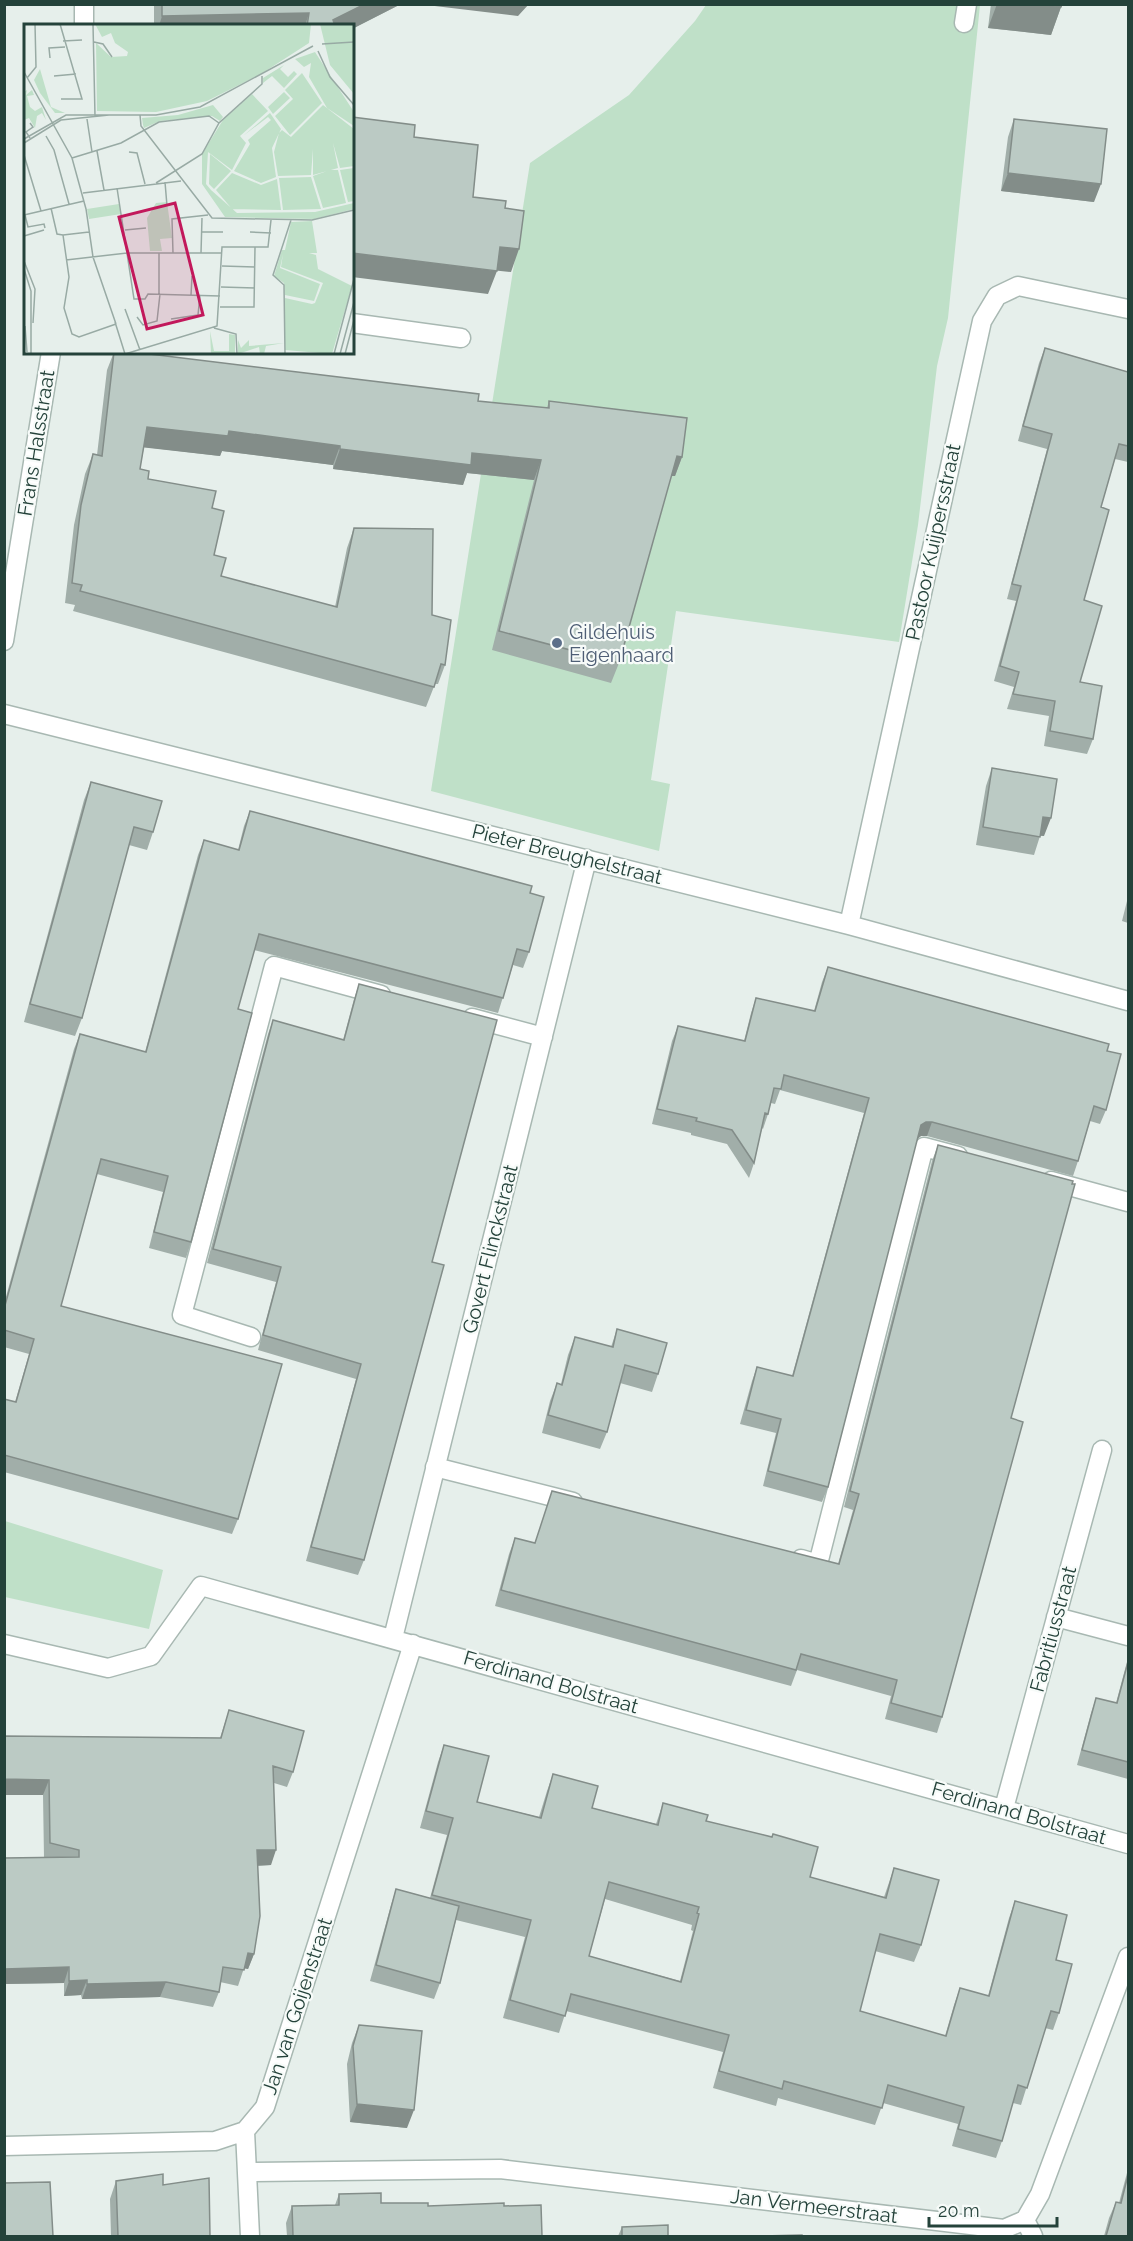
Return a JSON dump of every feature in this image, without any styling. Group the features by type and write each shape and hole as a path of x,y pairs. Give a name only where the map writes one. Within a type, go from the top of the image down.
{"street":[{"path":"84,4 84,24"},
{"path":"964,23 967,4"},
{"name":"Pastoor Kuijpersstraat","path":"849,925 982,321 997,296 1018,286 1128,309"},
{"path":"354,323 461,338"},
{"name":"Frans Halsstraat","path":"4,641 51,354"},
{"name":"Pieter Breughelstraat","path":"4,714 849,925 1128,1001"},
{"name":"Govert Flinckstraat","path":"393,1638 587,859"},
{"path":"251,1337 182,1315 274,966 397,999"},
{"path":"453,1014 543,1037"},
{"path":"783,1555 818,1564 924,1147 970,1159"},
{"path":"1038,1178 1128,1202"},
{"name":"Fabritiusstraat","path":"1004,1808 1102,1450"},
{"path":"435,1467 586,1505"},
{"name":"Ferdinand Bolstraat","path":"4,1644 108,1668 151,1656 201,1586 1128,1844"},
{"path":"1056,1617 1128,1636"},
{"name":"Jan van Goijenstraat","path":"245,2132 265,2107 413,1644"},
{"path":"1033,2236 1024,2220 1040,2194 1128,1957"},
{"path":"4,2146 215,2141 245,2132 250,2236"},
{"name":"Jan Vermeerstraat","path":"248,2172 500,2169 1004,2229 1024,2220"}],"green space":[{"path":"706,5 980,5 948,318 937,366 918,525 899,642 676,611 651,780 670,784 659,851 431,791 530,163 629,95 695,21"},
{"path":"5,1521 163,1570 149,1629 5,1597"}],"building":[{"path":"162,4 365,4 333,20 334,24 307,24 309,13 162,16"},
{"path":"1040,4 1062,4 1061,7"},
{"path":"354,117 415,125 414,137 478,145 473,197 506,201 505,208 524,211 519,249 500,247 497,271 354,253"},
{"path":"1014,119 1107,129 1101,184 1008,173"},
{"path":"1045,348 1128,372 1128,446 1119,444 1101,507 1109,510 1084,600 1102,606 1080,682 1102,686 1093,739 1050,731 1055,701 1013,694 1019,672 1000,666 1021,586 1012,584 1052,434 1023,426"},
{"path":"114,354 149,354 479,394 478,401 549,408 549,401 687,418 682,457 677,456 619,663 499,631 541,460 472,453 471,465 340,449 340,446 229,431 228,436 147,427 140,469 149,471 148,479 216,491 212,508 224,511 214,555 226,558 221,576 337,607 354,528 433,529 432,615 451,620 445,665 441,664 434,687 80,591 82,585 72,583 81,505 93,454 102,456"},
{"path":"992,768 1057,779 1051,818 1043,817 1040,837 983,827"},
{"path":"91,782 162,801 153,832 134,827 82,1018 30,1004"},
{"path":"250,811 532,886 530,893 544,897 529,952 517,949 503,998 259,934 238,1009 252,1013 191,1242 154,1232 168,1176 101,1159 61,1306 282,1364 238,1519 4,1455 4,1399 16,1402 34,1339 4,1330 4,1309 80,1034 146,1052 204,840 239,850"},
{"path":"828,967 1109,1044 1107,1051 1121,1054 1106,1110 1094,1106 1078,1161 932,1122 921,1125 828,1487 768,1471 781,1419 746,1410 757,1367 793,1376 869,1098 784,1075 781,1089 774,1088 768,1114 765,1113 754,1163 732,1130 696,1121 697,1118 657,1109 678,1026 745,1041 756,998 815,1011"},
{"path":"359,984 497,1020 432,1262 444,1265 364,1560 311,1547 361,1364 263,1335 281,1267 213,1249 273,1020 344,1040"},
{"path":"938,1145 1073,1181 1072,1184 1075,1184 1011,1418 1023,1422 942,1717 891,1703 897,1680 801,1654 796,1670 501,1590 515,1538 535,1543 552,1491 839,1564 859,1494 850,1491"},
{"path":"617,1329 667,1343 658,1374 625,1365 607,1432 548,1415 557,1383 562,1385 575,1337 613,1347"},
{"path":"1128,1662 1128,1762 1082,1750 1096,1698 1117,1703"},
{"path":"229,1710 304,1731 293,1772 273,1766 276,1850 257,1850 260,1916 254,1954 248,1953 244,1970 223,1967 219,1992 166,1982 87,1984 87,1980 69,1981 69,1967 4,1969 4,1858 79,1857 79,1850 50,1843 49,1780 4,1779 4,1736 221,1738"},
{"path":"444,1745 489,1756 477,1802 541,1818 553,1774 598,1786 592,1808 658,1825 663,1803 708,1815 706,1821 772,1837 773,1834 818,1847 810,1877 886,1898 894,1868 939,1880 921,1945 880,1934 860,2011 946,2036 960,1988 989,1996 1015,1901 1067,1915 1056,1960 1072,1964 1059,2013 1051,2011 1027,2088 1018,2085 1002,2141 958,2129 964,2107 888,2085 882,2108 784,2081 782,2089 719,2071 729,2035 571,1994 565,2016 510,2000 531,1920 432,1895 453,1818 426,1811","holes":["609,1882 699,1907 681,1982 589,1956"]},
{"path":"396,1889 459,1906 440,1983 376,1965"},
{"path":"359,2025 422,2031 414,2110 357,2104 353,2046"},
{"path":"163,2174 163,2185 209,2178 210,2236 118,2236 116,2181"},
{"path":"1128,2175 1128,2236 1106,2236 1116,2202 1121,2203"},
{"path":"50,2182 53,2236 4,2236 4,2183"},
{"path":"381,2193 381,2203 428,2203 428,2206 504,2203 504,2206 541,2205 542,2236 293,2236 292,2206 339,2205 339,2194"},
{"path":"668,2225 668,2236 622,2236 622,2227"}],"place":[{"name":"Gildehuis Eigenhaard","path":"557,643"}]}
